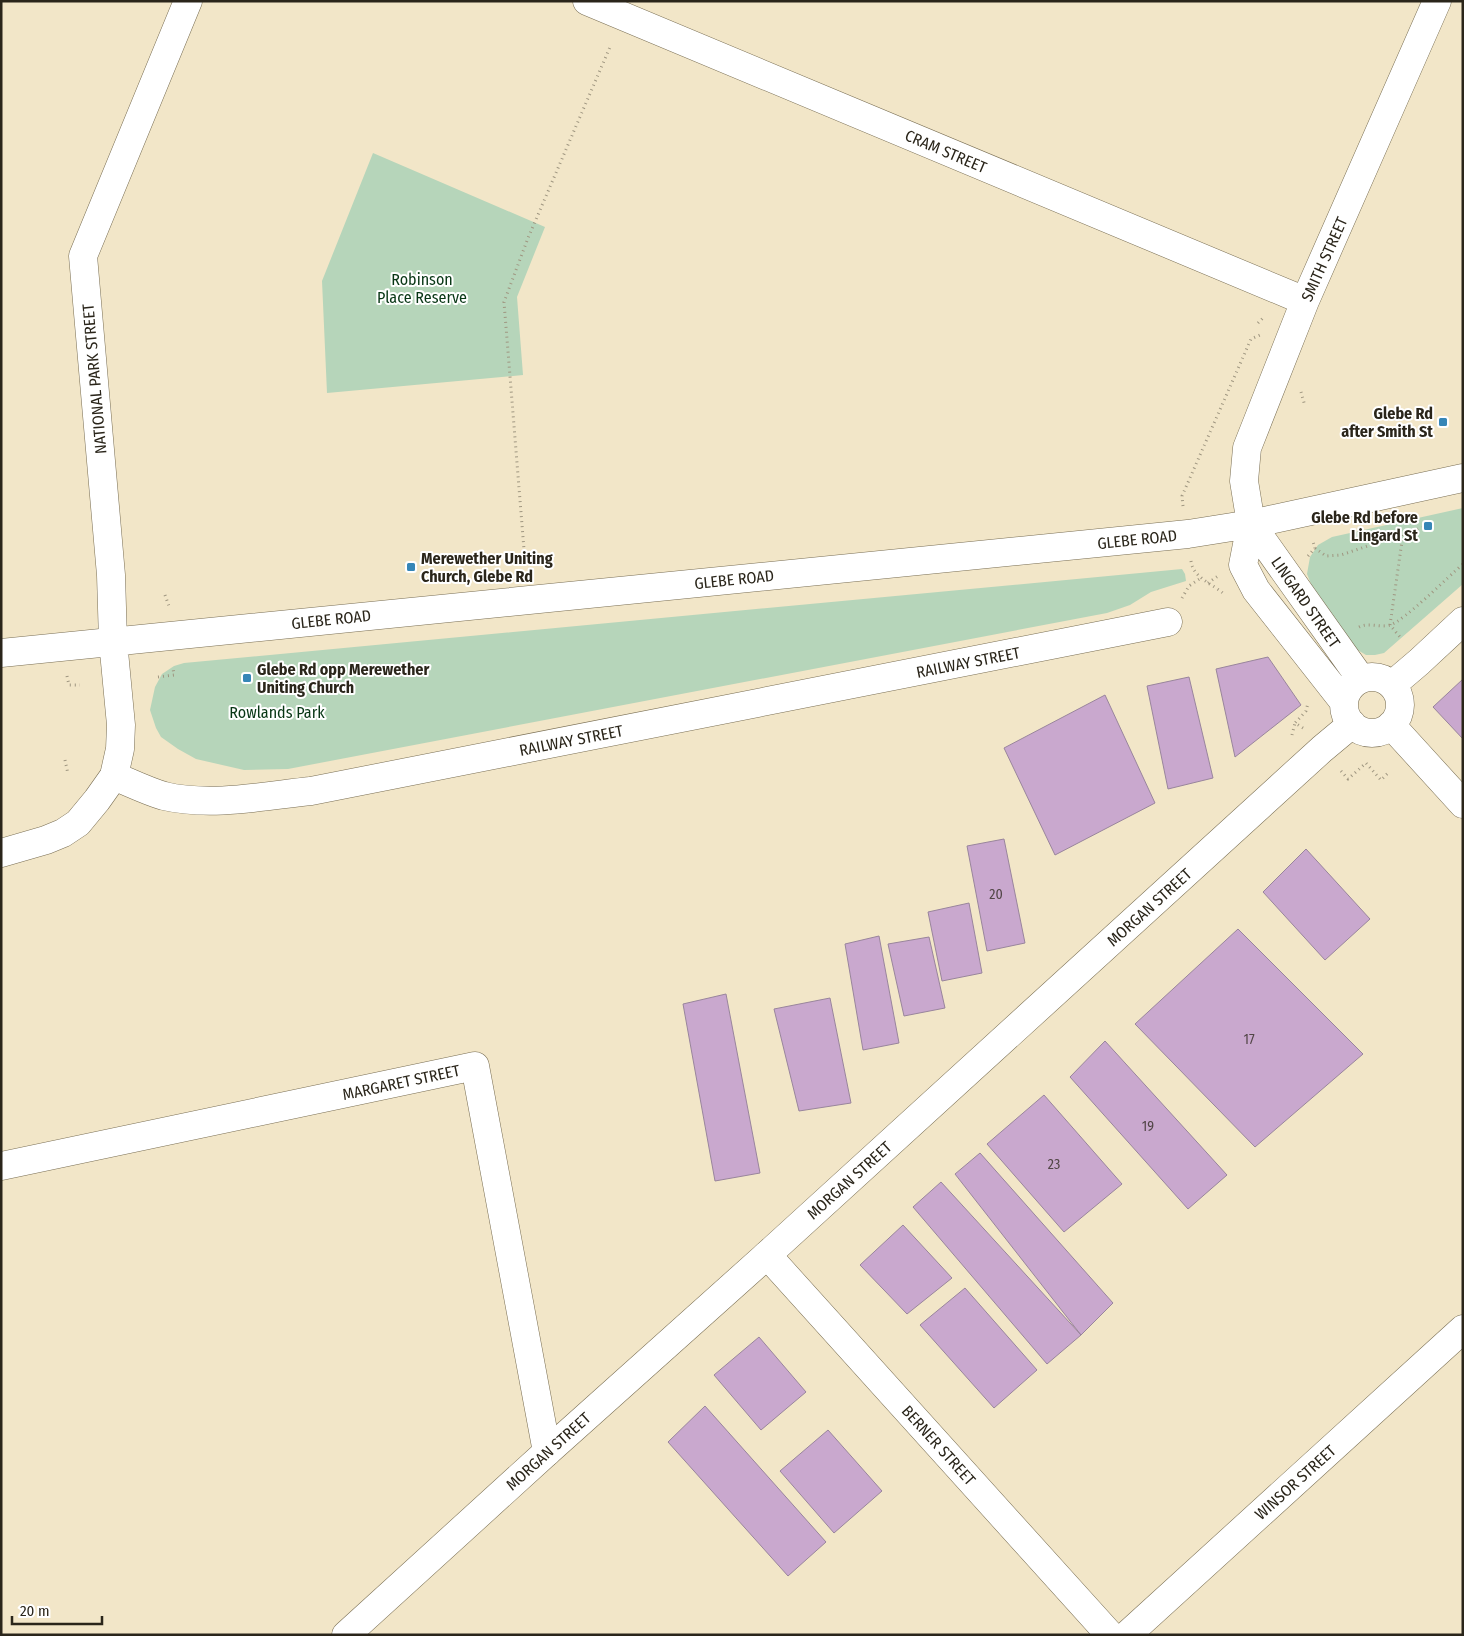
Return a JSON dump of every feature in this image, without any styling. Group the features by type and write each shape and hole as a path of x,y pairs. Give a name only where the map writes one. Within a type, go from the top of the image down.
{"street":[{"name":"NATIONAL PARK STREET","path":"114,776 120,749 121,725 113,640 111,575 83,256 188,1"},
{"name":"CRAM STREET","path":"587,1 1305,301"},
{"name":"SMITH STREET","path":"1251,524 1244,481 1247,448 1305,301 1437,1"},
{"name":"GLEBE ROAD","path":"1,653 113,640 1178,535 1251,524 1463,478"},
{"name":"LINGARD STREET","path":"1251,524 1361,679"},
{"path":"1251,524 1243,565 1256,590 1348,713 1365,732 1374,733 1392,725 1400,707 1399,698 1392,685 1380,678 1370,677 1361,679 1349,688 1348,713"},
{"path":"1392,685 1463,621"},
{"name":"RAILWAY STREET","path":"114,776 166,796 192,799 219,800 311,791 1168,622"},
{"name":"MORGAN STREET","path":"346,1635 767,1255 1322,749 1348,713"},
{"path":"1392,725 1463,804"},
{"path":"1,853 46,840 63,833 78,823 114,776"},
{"name":"MARGARET STREET","path":"1,1166 475,1066 547,1452"},
{"name":"BERNER STREET","path":"767,1255 1110,1635"},
{"name":"WINSOR STREET","path":"1127,1635 1463,1329"}],"path":[{"path":"525,562 504,302 528,238 610,47"},
{"path":"1258,323 1263,318"},
{"path":"1184,509 1182,496 1251,339"},
{"path":"1313,542 1315,548 1326,556 1341,554 1428,526"},
{"path":"1400,637 1390,625 1403,534"},
{"path":"1306,559 1315,548"},
{"path":"1361,626 1390,625 1403,618 1463,564"},
{"path":"1192,568 1201,578"},
{"path":"165,595 169,606"},
{"path":"158,677 174,675 173,668"},
{"path":"67,675 69,685 80,685"},
{"path":"1304,728 1295,723 1306,711 1308,704 1307,695"},
{"path":"65,760 68,774"},
{"path":"1341,771 1348,779 1366,763 1381,780 1389,772"}],"green space":[{"name":"Robinson Place Reserve","path":"373,153 545,227 517,297 523,375 327,393 322,281"},
{"path":"1463,508 1463,584 1384,653 1366,655 1356,649 1313,589 1307,574 1310,557 1318,545 1332,537"},
{"name":"Rowlands Park","path":"1182,569 1186,581 1151,592 1130,605 1107,613 288,769 244,770 196,759 161,737 150,710 155,687 162,674 174,666 184,663"}],"building":[{"path":"1268,657 1301,705 1235,757 1216,669"},
{"path":"1189,677 1213,778 1168,789 1147,686"},
{"path":"1463,679 1463,739 1433,707"},
{"path":"1105,695 1155,803 1055,855 1004,748"},
{"path":"1004,839 1025,943 987,951 967,846"},
{"path":"1306,849 1370,919 1325,960 1263,892"},
{"path":"969,903 982,973 942,981 928,912"},
{"path":"1238,929 1363,1054 1255,1147 1135,1024"},
{"path":"879,936 899,1043 863,1050 845,944"},
{"path":"929,937 945,1008 904,1016 888,944"},
{"path":"726,994 760,1173 715,1181 683,1004"},
{"path":"830,998 851,1103 799,1111 774,1009"},
{"path":"1105,1041 1227,1175 1188,1209 1070,1077"},
{"path":"1044,1095 1122,1184 1064,1232 987,1144"},
{"path":"980,1153 1113,1303 1081,1335 955,1174"},
{"path":"941,1182 1081,1335 1047,1364 913,1207"},
{"path":"903,1225 952,1278 907,1314 860,1265"},
{"path":"965,1288 1037,1370 994,1408 920,1325"},
{"path":"759,1337 806,1392 761,1430 714,1375"},
{"path":"705,1406 826,1542 788,1576 668,1442"},
{"path":"828,1430 882,1491 834,1533 780,1471"}],"place":[{"name":"Glebe Rd after Smith St","path":"1443,422"},
{"name":"Glebe Rd before Lingard St","path":"1428,526"},
{"name":"Merewether Uniting Church, Glebe Rd","path":"411,567"},
{"name":"Glebe Rd opp Merewether Uniting Church","path":"247,678"}]}
